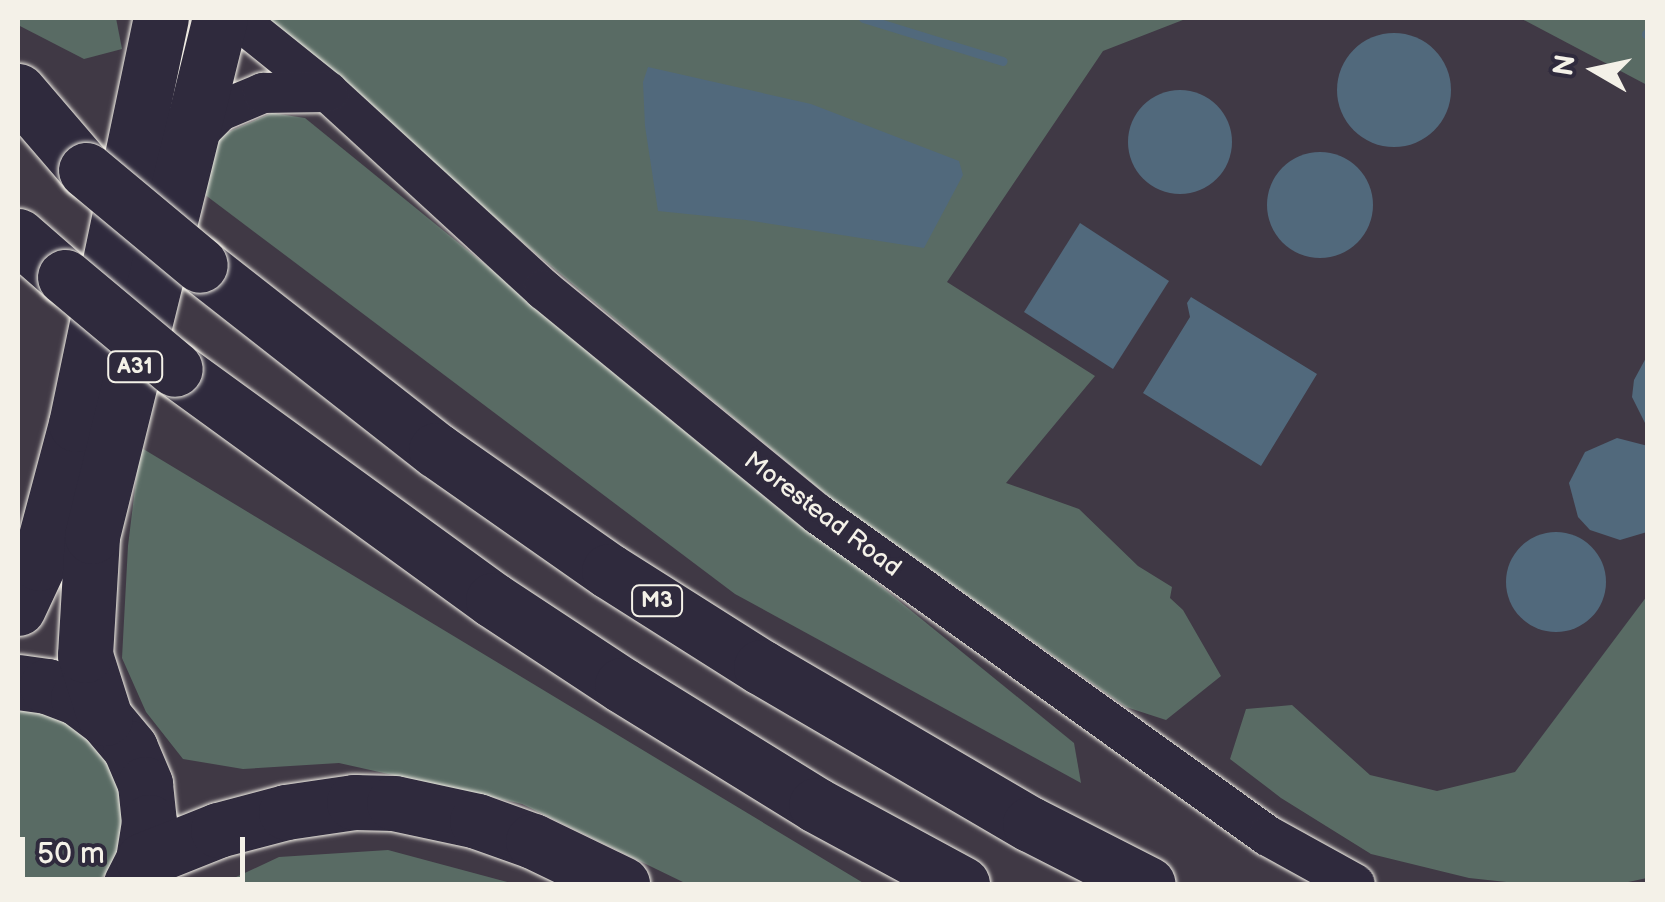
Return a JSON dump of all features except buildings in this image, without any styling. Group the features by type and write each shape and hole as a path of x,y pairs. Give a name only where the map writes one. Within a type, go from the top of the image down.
{"highway":[{"name":"A31","path":"18,608 38,564 76,424 161,18"},
{"name":"A31","path":"105,718 84,656 92,536 220,18"},
{"name":"M3","path":"18,91 86,170"},
{"name":"M3","path":"18,108 200,265 436,450 609,572 761,667 1030,824 1148,884"},
{"path":"18,236 176,369 493,600 622,686 816,805 962,884"},
{"path":"18,682 48,686 78,698 105,718 130,748 144,784 149,822 138,875"},
{"path":"138,875 218,830 286,812 354,802 394,803 477,821 533,841 622,884"}],"street":[{"name":"Morestead Road","path":"236,18 328,92 544,290 818,514 1268,836 1355,884"},
{"path":"192,139 220,112 262,93 328,92"}],"green space":[{"path":"18,18 116,18 122,49 84,59 18,25"},
{"path":"266,18 1188,18 1103,51 947,282 1095,376 1006,483 1079,509 1138,566 1172,587 1170,598 1183,610 1221,676 1166,720 1126,707 833,500 540,257"},
{"path":"1520,18 1647,18 1647,85"},
{"path":"272,113 305,118 1074,743 1081,783 735,594 204,194 212,139"},
{"path":"140,447 865,884 687,884 522,804 339,763 243,769 183,759 146,712 122,658 128,546"},
{"path":"1647,596 1647,878 1619,884 1525,884 1469,878 1371,854 1281,798 1230,759 1246,709 1292,705 1370,775 1437,791 1515,772"},
{"path":"18,705 58,713 88,733 111,762 123,797 123,833 111,867 97,884 18,884"},
{"path":"388,850 515,884 221,884 279,857"}],"water":[{"path":"1394,33 1416,37 1435,49 1447,68 1451,90 1447,112 1435,131 1416,143 1394,147 1372,143 1353,131 1341,112 1337,90 1341,68 1353,49 1372,37"},
{"path":"648,67 811,104 959,161 963,175 924,248 746,220 658,211 645,126 643,82"},
{"path":"1180,90 1200,94 1223,113 1232,142 1228,162 1209,185 1180,194 1160,190 1137,171 1128,142 1132,122 1151,99"},
{"path":"1320,152 1340,156 1357,168 1369,185 1373,205 1369,225 1357,242 1340,254 1320,258 1300,254 1283,242 1271,225 1267,205 1271,185 1283,168 1300,156"},
{"path":"1080,223 1169,281 1113,369 1024,312"},
{"path":"1191,297 1317,374 1261,466 1143,393 1190,317 1187,303"},
{"path":"1647,356 1647,427 1632,397 1634,380"},
{"path":"1617,438 1648,446 1647,532 1620,540 1590,530 1578,517 1569,483 1585,452"},
{"path":"1556,532 1584,540 1598,554 1606,582 1598,610 1584,624 1556,632 1528,624 1514,610 1506,582 1514,554 1528,540"}],"waterway":[{"path":"863,18 1003,61"}]}
